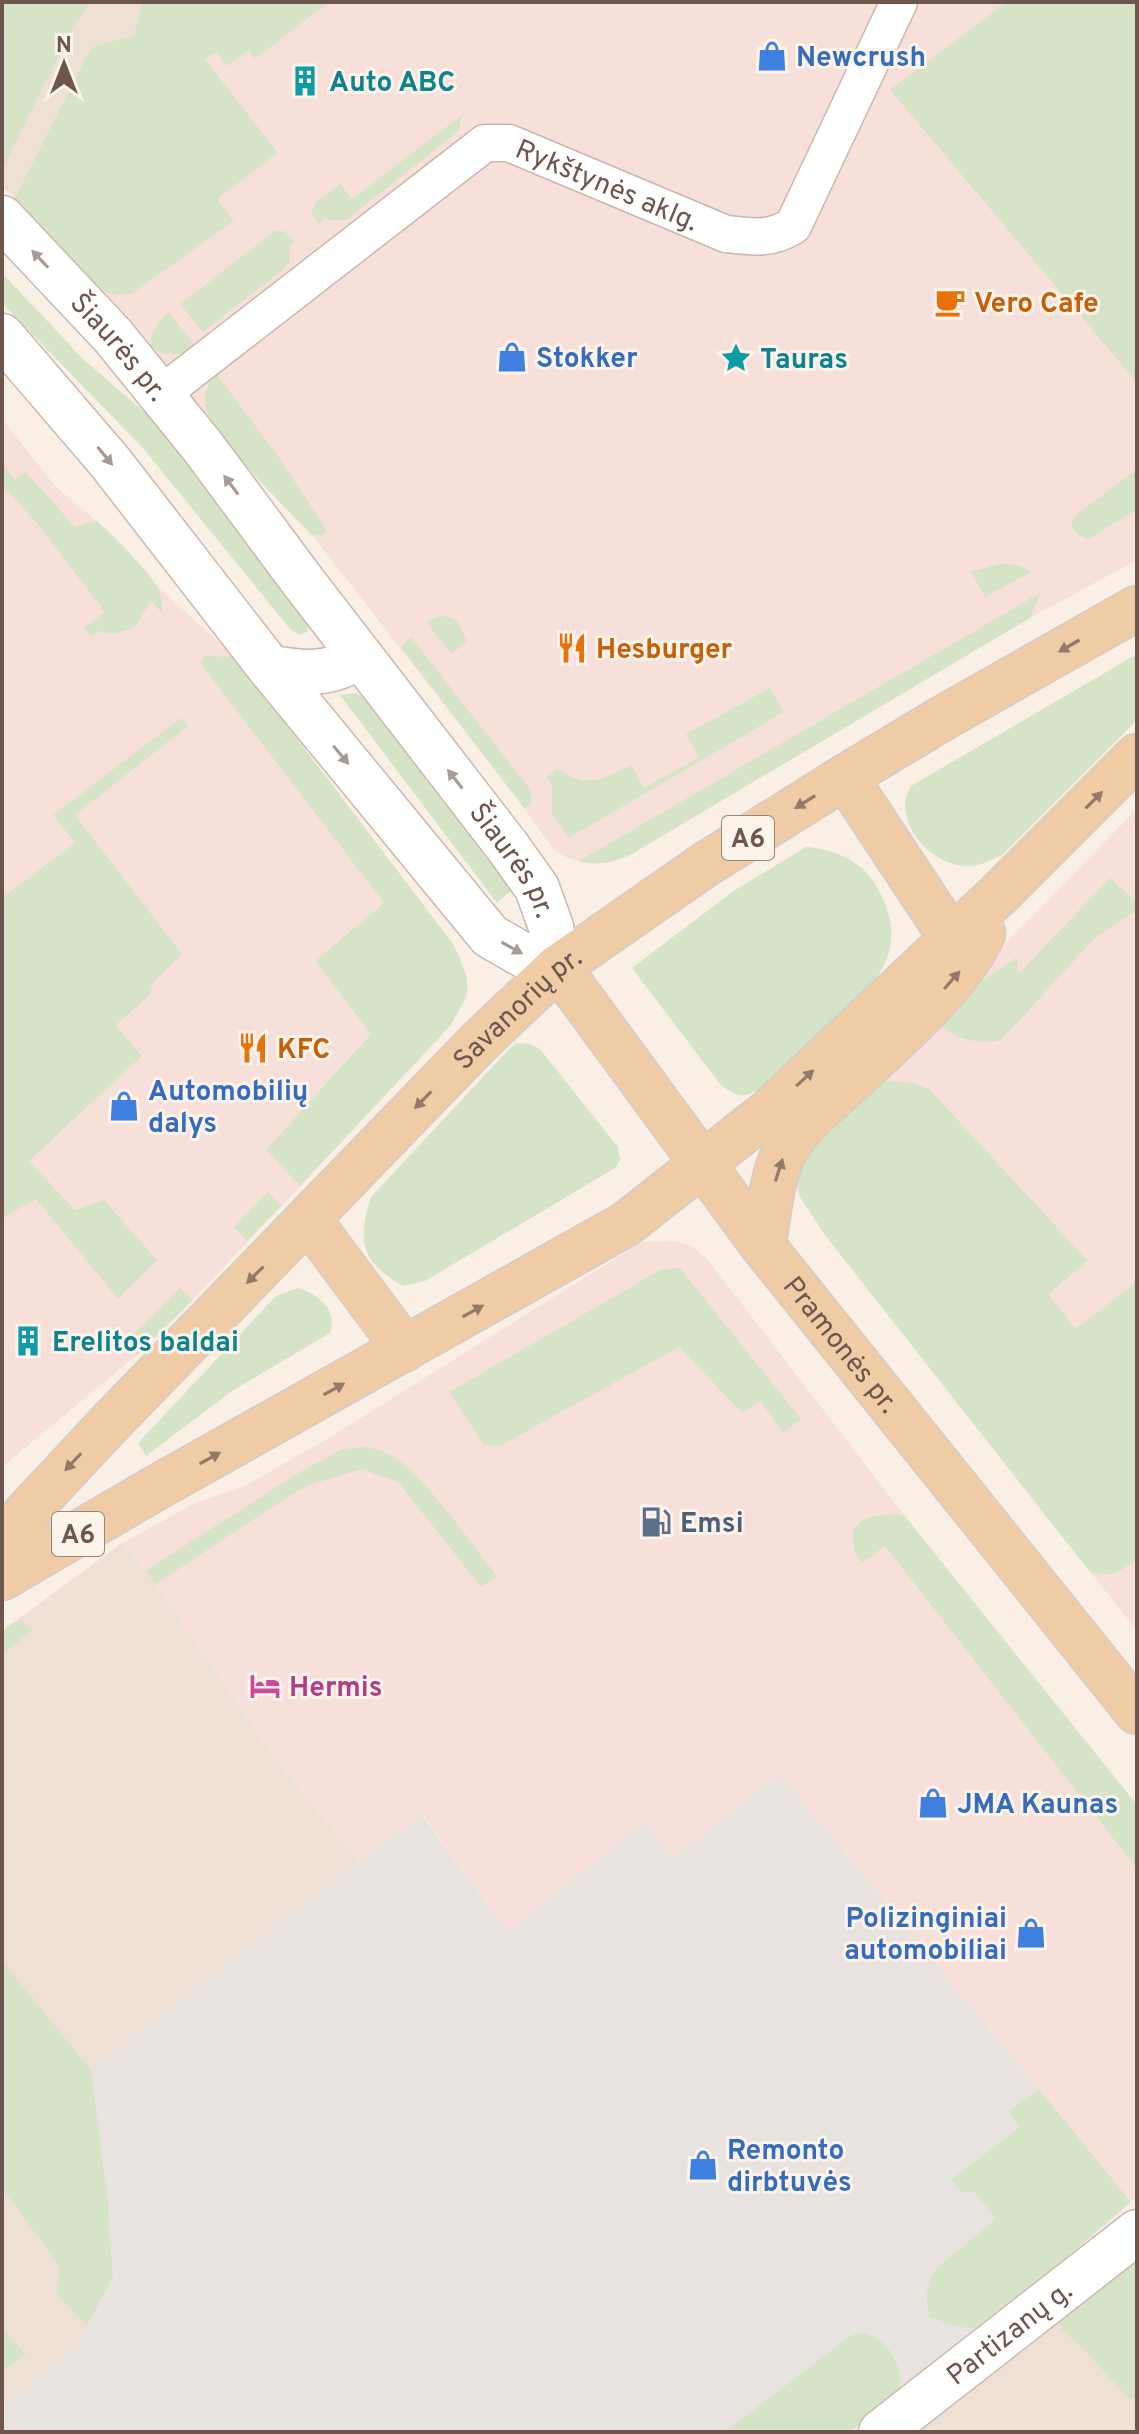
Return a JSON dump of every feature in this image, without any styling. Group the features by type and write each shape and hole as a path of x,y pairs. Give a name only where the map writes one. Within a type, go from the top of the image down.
{"main road":[{"name":"Šiaurės pr.","path":"2,218 113,336 203,447 537,888 551,927 558,967 523,955 490,936 269,667 110,462 2,336"},
{"name":"Savanorių pr.","path":"2,1539 106,1427 479,1042 558,967 706,864 845,777 1137,608"},
{"path":"269,667 301,673 327,672 346,666 360,656"},
{"name":"A6","path":"2,1578 154,1489 626,1224 767,1113 999,894 1137,756"},
{"path":"845,777 952,939"},
{"path":"763,1246 776,1177 787,1146 810,1119 956,977 980,940 999,894"},
{"name":"Pramonės pr.","path":"558,967 763,1246 1137,1712"},
{"path":"309,1220 405,1349"},
{"name":"Partizanų g.","path":"881,2432 1137,2232"}],"street":[{"name":"Rykštynės aklg.","path":"160,395 485,143 509,143 726,234 761,238 777,235 793,226 899,2"}],"shaded area":[{"path":"2,2 182,2 15,198 2,187"},
{"path":"182,2 1006,2 891,90 1137,383 1137,560 1030,618 630,855 609,863 590,864 567,858 553,849 312,535 260,481 208,417 15,198"},
{"path":"2,419 56,487 114,536 159,588 235,657 453,944 466,974 468,995 450,1026 193,1300 137,1355 2,1467 2,1106 26,1087 2,1055"},
{"path":"1137,809 1137,1631 825,1235 800,1197 798,1172 940,1010"},
{"path":"673,1241 690,1245 708,1260 908,1520 1137,1805 1137,2197 1131,2202 780,1773 672,1860 645,1823 508,1931 423,1815 359,1861 278,1762 156,1584 122,1543 195,1503 245,1486 327,1439 642,1242"},
{"path":"122,1543 156,1584 278,1762 359,1861 92,2070 113,2277 78,2345 2,2405 2,1631"},
{"path":"780,1773 1131,2202 984,2328 850,2432 2,2432 2,2405 78,2345 113,2277 108,2203 91,2070 422,1815 508,1931 645,1822 672,1859"},
{"path":"1137,2258 1137,2432 912,2432"}],"green space":[{"path":"2,2 92,2 74,25 2,170"},
{"path":"143,2 329,2 255,59 248,50 227,66 216,52 205,59 278,153 217,199 234,221 131,294 116,295 97,290 15,198 91,48 134,35"},
{"path":"1006,2 1137,2 1137,383 890,90"},
{"path":"462,115 459,131 346,220 325,218 319,224 311,214 316,202 340,184 352,199"},
{"path":"275,231 284,231 296,242 289,246 290,261 284,269 203,332 180,304"},
{"path":"2,273 84,360 163,428 308,622 307,632 299,635 291,630 142,447 2,303"},
{"path":"169,312 196,347 175,354 152,349 152,333"},
{"path":"215,372 278,456 328,532 321,536 312,535 250,470 218,431 205,401"},
{"path":"2,463 14,479 26,472 75,527 97,521 130,553 158,588 162,613 151,601 134,628 114,634 98,631 91,637 84,628 105,612 35,521 2,485"},
{"path":"1137,469 1137,509 1089,539 1071,527 1073,517"},
{"path":"1002,563 1021,566 1032,572 985,597 971,572"},
{"path":"1040,593 1030,618 630,855 605,862 579,861"},
{"path":"447,616 458,622 467,642 451,654 426,622"},
{"path":"411,637 530,789 532,802 525,809 401,647"},
{"path":"1137,654 1137,720 1001,856 975,866 959,865 936,856 917,838 906,815 905,801 911,786"},
{"path":"204,656 235,657 453,944 466,978 466,994 450,1026 300,1186 266,1150 371,1034 315,961 384,903 200,663"},
{"path":"770,688 784,712 569,838 552,814 552,785 547,777 557,769 578,779 594,780 631,765 644,788 699,757 686,734"},
{"path":"357,693 367,701 514,888 497,903 340,695"},
{"path":"181,718 188,726 75,815 182,954 152,984 151,994 116,1025 142,1056 29,1161 75,1210 104,1200 157,1260 118,1299 36,1199 2,1218 2,898 75,843 53,815"},
{"path":"806,847 827,850 847,858 871,878 887,910 891,930 890,949 874,981 846,1011 761,1088 749,1094 735,1094 720,1084 632,968 735,890"},
{"path":"1110,878 1137,902 1137,910 1094,939 1002,1039 986,1042 967,1040 943,1028 938,1022 944,1007 1017,957 1018,974"},
{"path":"515,1043 540,1049 618,1147 620,1160 615,1168 425,1281 403,1286 378,1268 366,1249 364,1226 371,1197"},
{"path":"874,1083 915,1083 931,1091 1088,1261 1048,1294 1076,1329 1137,1284 1137,1559 1120,1570 1110,1574 1090,1572 825,1235 800,1197 796,1183 805,1155"},
{"path":"268,1192 281,1206 247,1241 234,1227"},
{"path":"680,1268 801,1419 783,1433 760,1401 742,1413 679,1347 500,1446 484,1445 449,1392 662,1269"},
{"path":"180,1288 193,1300 137,1355 125,1342"},
{"path":"298,1288 313,1294 329,1310 330,1333 232,1391 146,1456 138,1443 276,1296"},
{"path":"368,1447 394,1457 414,1474 497,1576 481,1587 398,1482 362,1469 309,1485 156,1584 145,1571 300,1472 343,1449"},
{"path":"904,1515 1137,1805 1137,1869 885,1546 862,1563 855,1553 852,1532 862,1521 874,1516"},
{"path":"20,1621 33,1630 2,1654 2,1631"},
{"path":"2,1961 91,2070 108,2203 113,2277 87,2326 57,2295 59,2265 2,2188"},
{"path":"1039,2089 1131,2202 984,2328 963,2327 930,2317 927,2293 934,2271 996,2218 974,2192 963,2193 951,2180 1020,2127 1008,2112"},
{"path":"1137,2258 1137,2398 1129,2399 1080,2345 1061,2330 1059,2323 1062,2316"},
{"path":"2,2328 26,2354 2,2372"},
{"path":"862,2332 880,2341 893,2355 900,2373 900,2393 850,2432 725,2432 850,2336"}],"place":[{"name":"Newcrush","path":"772,56"},
{"name":"Auto ABC","path":"305,81"},
{"name":"Vero Cafe","path":"950,302"},
{"name":"Stokker","path":"512,357"},
{"name":"Tauras","path":"736,358"},
{"name":"Hesburger","path":"572,648"},
{"name":"KFC","path":"253,1048"},
{"name":"Automobilių dalys","path":"124,1106"},
{"name":"Erelitos baldai","path":"28,1341"},
{"name":"Emsi","path":"656,1522"},
{"name":"Hermis","path":"265,1686"},
{"name":"JMA Kaunas","path":"933,1803"},
{"name":"Polizinginiai automobiliai","path":"1031,1933"},
{"name":"Remonto dirbtuvės","path":"703,2165"}]}
